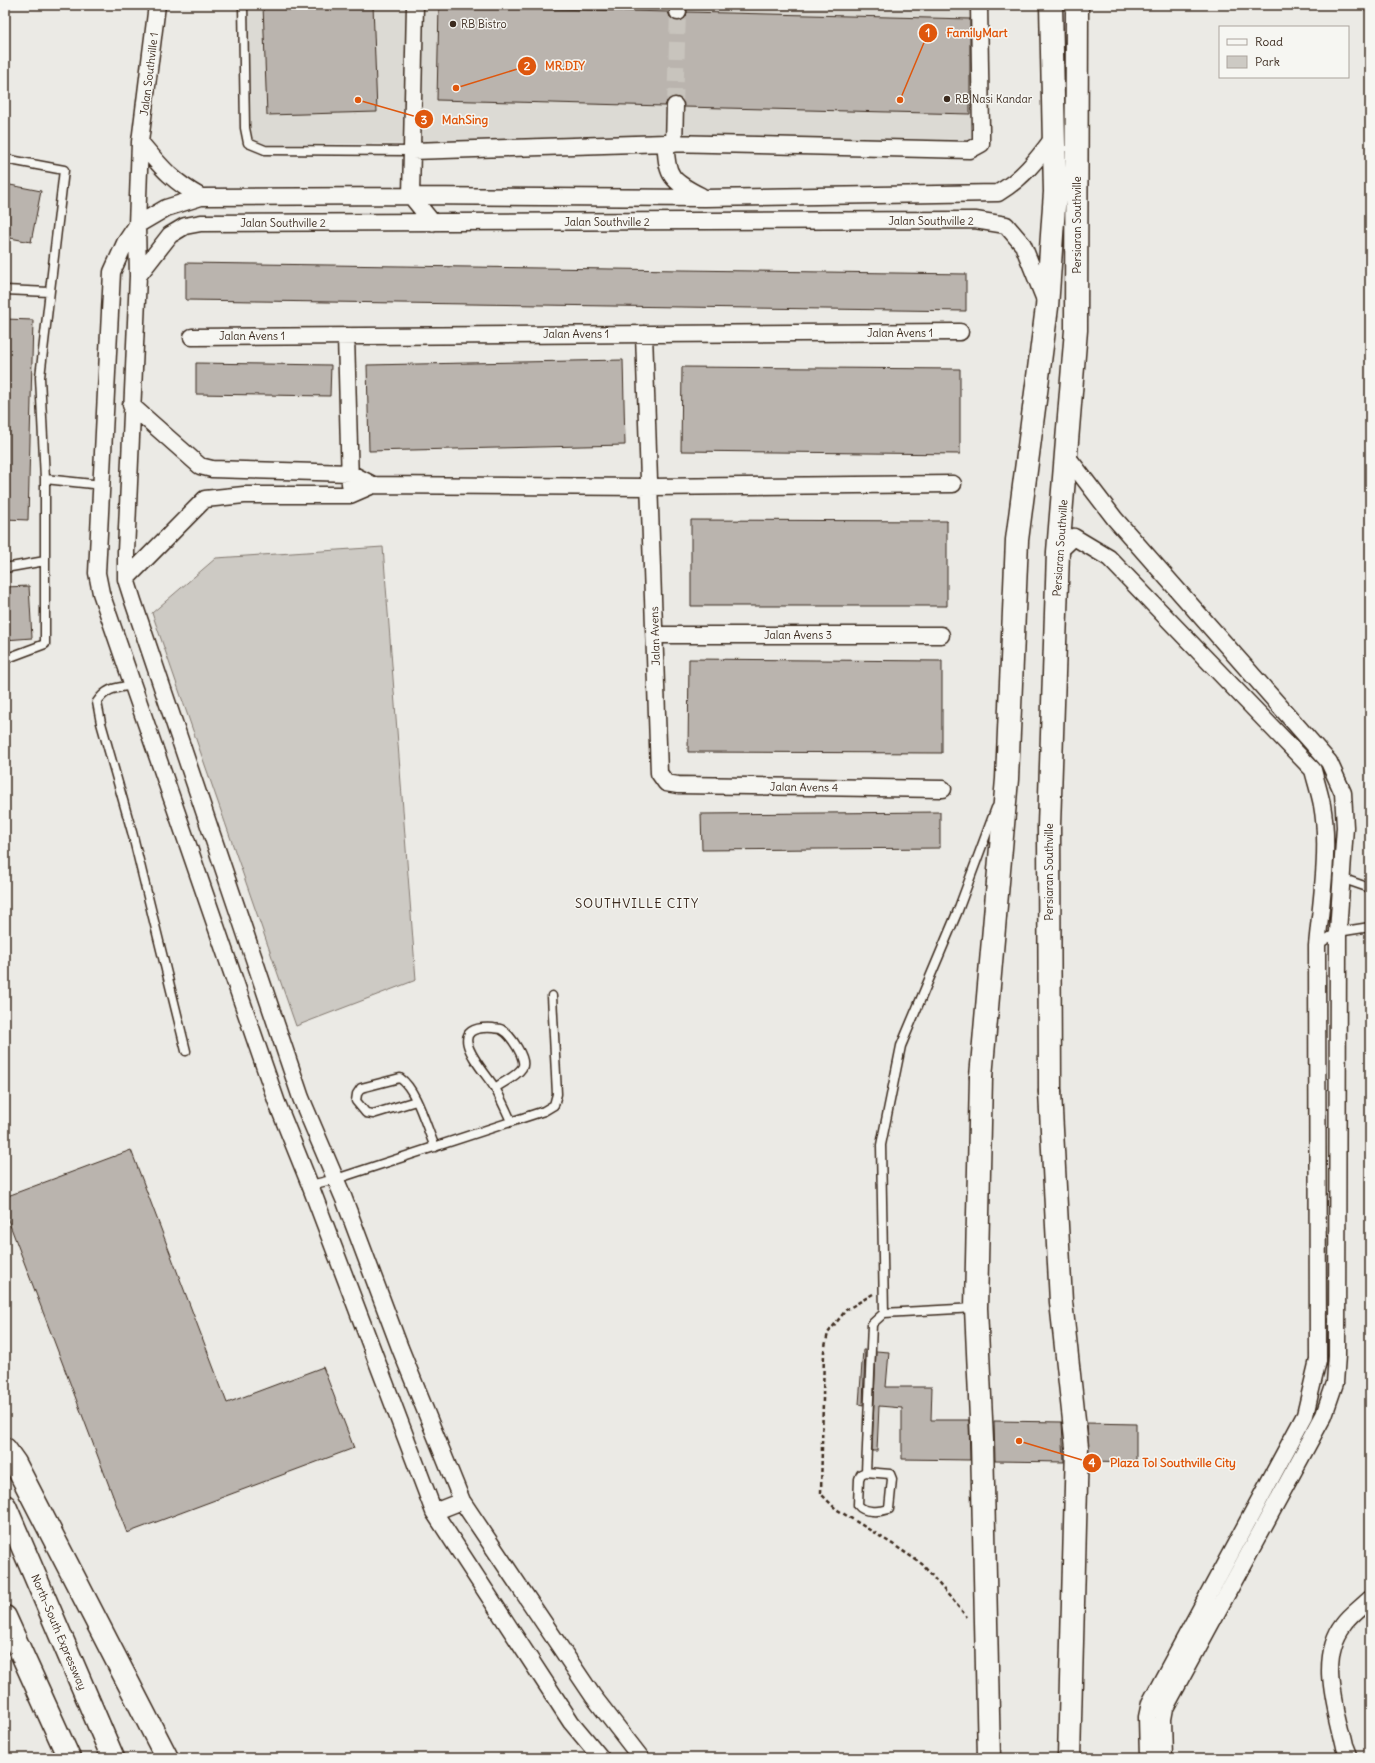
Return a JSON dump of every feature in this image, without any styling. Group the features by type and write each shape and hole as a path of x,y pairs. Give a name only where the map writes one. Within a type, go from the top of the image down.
{"main road":[{"name":"Persiaran Southville","path":"989,1758 982,1441 976,1308 981,1077 1007,779 1017,540 1047,307 1055,192 1051,5"},
{"name":"Persiaran Southville","path":"1069,1758 1077,1447 1061,1302 1050,1092 1049,826 1058,552 1076,330 1077,5"},
{"path":"5,1449 15,1463 166,1758"},
{"name":"North–South Expressway","path":"5,1506 113,1758"},
{"path":"5,1618 69,1758"},
{"path":"18,1646 51,1758"}],"street":[{"name":"Jalan Southville 1","path":"126,578 131,405 138,276 137,225 140,142 157,5"},
{"path":"415,5 411,196 433,223"},
{"path":"412,151 670,144 970,150 980,144 981,131 979,5"},
{"path":"675,106 670,144 666,158 668,172 682,187 705,198"},
{"path":"601,1758 571,1722 434,1512 310,1186 276,1103 101,593 97,573 112,272 125,244 137,225 166,208 201,197 411,196 705,198 998,194 1015,183 1034,164 1053,138"},
{"path":"140,142 166,174 181,186 201,197"},
{"name":"Jalan Southville 2","path":"138,276 170,235 185,226 201,223 975,220 1006,225 1023,244 1047,307"},
{"name":"Jalan Avens 1","path":"192,337 960,332"},
{"name":"Jalan Avens","path":"644,334 659,773 666,782"},
{"path":"346,336 350,495"},
{"path":"131,405 200,466 212,469 350,473 373,486"},
{"path":"1066,455 1115,519 1329,762 1343,793 1345,827 1338,932 1337,1355 1335,1383 1324,1414 1165,1708 1163,1719 1164,1758"},
{"path":"243,470 244,495"},
{"path":"299,471 300,496"},
{"path":"641,1758 593,1696 462,1501 400,1348 336,1179 301,1098 126,578 205,499 214,497 244,495 350,495 373,486 650,487 953,484"},
{"path":"1058,552 1074,537 1109,558 1313,770 1322,806 1324,845 1323,884 1317,946 1318,1360 1315,1380 1305,1415 1150,1703 1147,1717 1148,1758"},
{"name":"Jalan Avens 3","path":"655,635 942,635"},
{"name":"Jalan Avens 4","path":"666,782 678,785 942,789"},
{"path":"434,1512 462,1501"},
{"path":"1348,1758 1344,1748 1330,1675 1333,1644 1344,1624 1370,1599"}],"lane":[{"path":"243,5 245,128 248,144 265,150 412,151"},
{"path":"5,159 64,170 40,377 45,479 45,644 5,659"},
{"path":"5,290 49,292"},
{"path":"45,479 102,485"},
{"path":"5,568 45,561"},
{"path":"133,685 104,692 97,702 101,723 132,832 186,1051"},
{"path":"884,1313 880,1145 901,1046 958,913 1007,779"},
{"path":"1341,878 1370,888"},
{"path":"1317,946 1338,932 1370,927"},
{"path":"310,1186 336,1179 544,1111 554,1105 557,1094 552,996"},
{"path":"495,1088 518,1072 523,1067 524,1062 513,1040 501,1029 480,1028 474,1030 468,1037 467,1046 478,1066 495,1088 511,1121"},
{"path":"416,1101 373,1114 366,1113 360,1108 356,1101 357,1094 361,1088 394,1078 400,1078 409,1084 435,1146"},
{"path":"866,1472 872,1324 884,1313 976,1308"},
{"path":"866,1472 890,1474 892,1479 889,1509 866,1510 861,1509 858,1505 859,1480 861,1474 866,1472"}],"shaded area":[{"path":"247,5 973,5 973,140 968,145 666,136 401,144 265,144 253,139 249,124"}],"green space":[{"path":"383,547 416,980 296,1026 152,613 216,558"}],"building":[{"path":"263,5 373,5 377,112 267,115"},
{"path":"439,6 668,12 670,17 678,21 683,20 687,12 970,19 970,114 684,107 680,98 675,97 667,101 665,106 437,100"},
{"path":"5,184 41,191 31,242 5,237"},
{"path":"186,263 966,274 966,311 186,300"},
{"path":"5,319 33,320 28,520 5,519"},
{"path":"623,360 625,445 369,451 367,365"},
{"path":"196,363 331,365 330,396 196,394"},
{"path":"682,367 960,369 960,454 681,451"},
{"path":"691,520 947,521 947,606 691,606"},
{"path":"29,586 32,638 5,640 5,587"},
{"path":"689,659 942,661 942,753 688,752"},
{"path":"940,812 940,848 702,850 701,814"},
{"path":"131,1150 227,1403 323,1367 354,1448 127,1533 5,1212 5,1197"},
{"path":"863,1350 865,1350 863,1405 859,1404"},
{"path":"876,1351 889,1352 886,1387 932,1387 931,1420 969,1420 970,1460 902,1459 902,1408 879,1406 877,1451 872,1451"},
{"path":"994,1421 1062,1422 1064,1462 995,1461"},
{"path":"1087,1423 1136,1424 1136,1463 1089,1462"}],"tunnel":[{"path":"675,106 678,12"}],"place":[{"name":"RB Bistro","path":"453,24"},
{"name":"MR.DIY","path":"456,88"},
{"name":"RB Nasi Kandar","path":"947,99"},
{"name":"MahSing","path":"358,100"},
{"name":"FamilyMart","path":"900,100"},
{"name":"Plaza Tol Southville City","path":"1019,1441"}],"district":[{"name":"SOUTHVILLE CITY","path":"637,903"}]}
